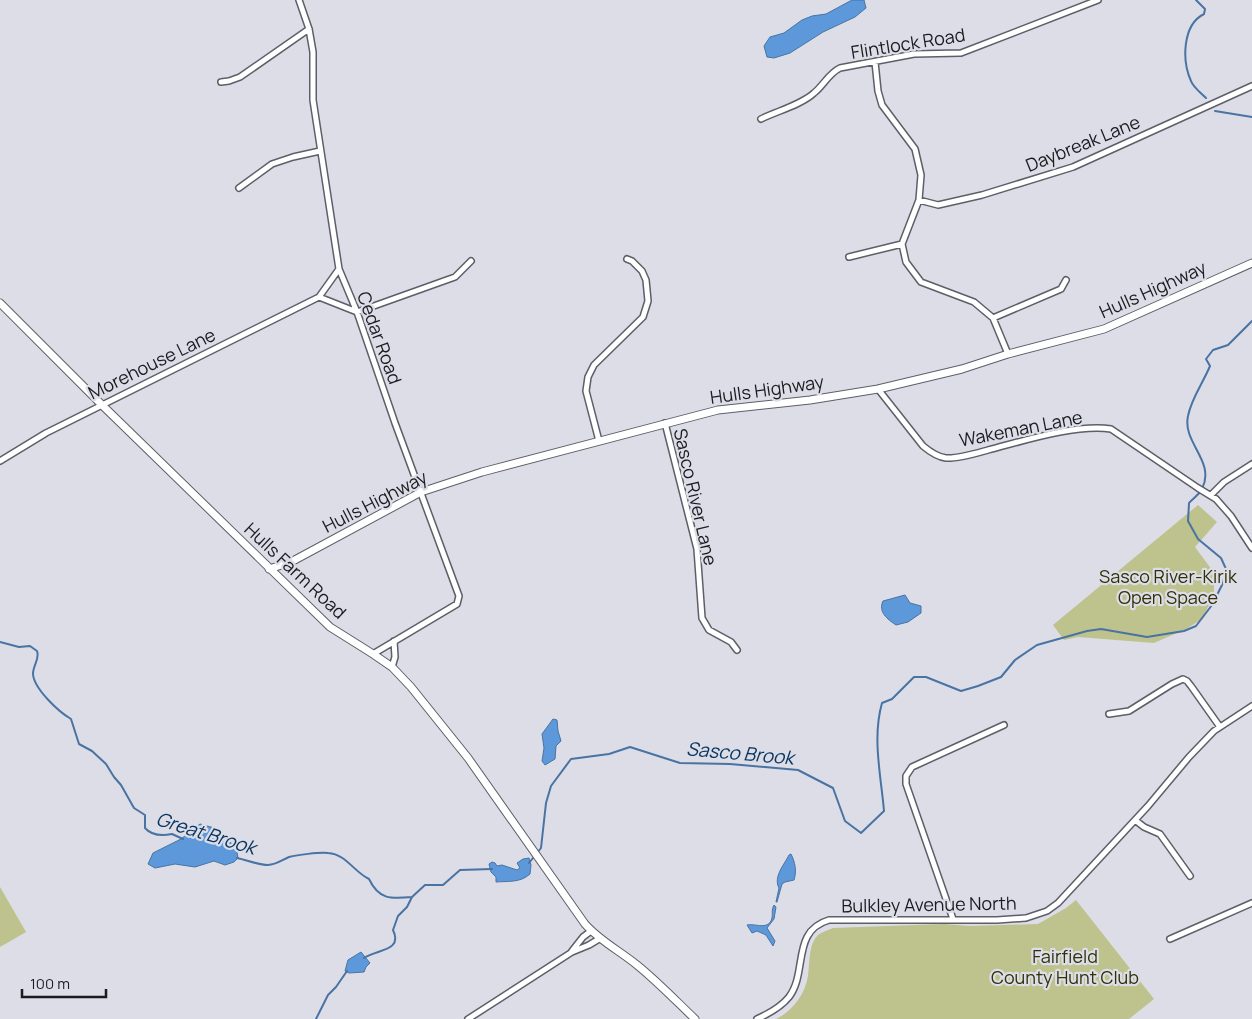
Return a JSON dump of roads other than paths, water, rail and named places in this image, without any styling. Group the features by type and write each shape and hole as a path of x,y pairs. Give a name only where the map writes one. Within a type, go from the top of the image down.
{"street":[{"name":"Cedar Road","path":"300,0 309,29 313,52 313,100 339,269 357,312 394,423 459,596 457,604 373,654"},
{"name":"Flintlock Road","path":"761,119 808,98 815,93 832,72 840,68 914,54 961,53 1098,0"},
{"path":"221,82 240,77 309,29"},
{"path":"875,62 878,91 882,104 915,149 921,175 919,200 902,244 906,262 922,282 974,302 994,318 1008,354"},
{"name":"Daybreak Lane","path":"919,200 938,204 982,195 1073,167 1252,86"},
{"path":"239,188 272,164 320,151"},
{"path":"849,256 902,244"},
{"path":"599,440 586,391 588,377 594,365 643,317 648,301 646,280 642,271 632,260 628,259"},
{"path":"319,297 357,312 455,277 471,261"},
{"name":"Hulls Highway","path":"269,569 291,562 421,492 482,472 718,410 878,390 962,369 1008,354 1104,329 1252,263"},
{"name":"Morehouse Lane","path":"0,461 46,433 102,404 319,297 339,269"},
{"path":"994,318 1061,289 1066,280"},
{"name":"Hulls Farm Road","path":"0,303 330,627 392,668 411,687 468,758 585,924 599,939 627,957 649,975 695,1019"},
{"name":"Wakeman Lane","path":"878,390 923,446 930,452 947,458 1045,436 1100,428 1112,429 1198,488 1211,494"},
{"name":"Sasco River Lane","path":"665,423 696,549 702,618 709,630 731,642 737,650"},
{"path":"1252,464 1224,482 1211,494 1231,516 1252,548"},
{"name":"Hulls Highway","path":"278,576 291,562"},
{"path":"392,668 395,657 394,641"},
{"path":"1109,714 1129,711 1183,679 1192,686 1220,726"},
{"name":"Bulkley Avenue North","path":"757,1019 774,1010 789,997 798,977 807,937 816,926 823,922 829,920 997,920 1026,918 1047,911 1058,903 1135,820 1189,756 1220,726 1252,706"},
{"path":"953,919 906,784 906,776 912,767 1004,725"},
{"path":"1135,820 1144,827 1160,834 1190,876"},
{"path":"1170,939 1252,903"},
{"path":"572,952 583,937 591,931"},
{"path":"468,1019 572,952 599,939"}],"water":[{"path":"852,0 864,0 866,8 855,17 823,32 790,53 774,58 767,57 764,46 770,37 784,33 802,20 826,14"},
{"path":"905,595 910,603 921,606 921,613 908,622 896,625 884,615 882,609 883,601"},
{"path":"553,719 557,720 561,741 556,746 555,759 545,765 542,761 544,748 542,734"},
{"path":"200,824 218,829 226,840 236,846 238,858 234,862 225,865 214,861 195,867 175,864 155,868 148,864 153,853 181,839"},
{"path":"791,854 795,867 794,880 782,884 776,902 779,888 778,875"},
{"path":"529,858 531,865 530,874 526,877 514,881 496,882 496,877 491,872 489,864 492,862 497,866 502,865 517,870 520,868 517,863"},
{"path":"774,905 776,907 774,919 767,928 775,941 773,946 766,935 757,931 752,933 747,925 761,926 768,924 772,918"},
{"path":"361,952 370,963 364,972 349,973 345,971 348,960"}],"waterway":[{"path":"1196,0 1205,9 1204,14 1191,26 1186,44 1186,64 1192,83 1206,98"},
{"path":"1215,111 1252,117"},
{"name":"Sasco Brook","path":"529,863 541,848 546,803 551,786 571,759 609,754 630,747 680,763 730,764 798,770 833,788 845,821 861,833 884,811 877,743 882,703 892,699 914,677 926,677 961,691 1001,677 1015,660 1037,645 1087,631 1101,629 1147,637 1184,631 1196,626 1212,605 1223,583 1226,569 1221,558 1198,539 1188,521 1189,503 1201,491 1205,479 1202,461 1187,426 1188,416 1194,397 1210,366 1206,359 1213,350 1228,345 1252,321"},
{"name":"Great Brook","path":"0,642 19,647 30,646 37,651 38,657 34,668 34,680 48,700 71,719 79,744 92,751 106,764 134,808 145,815 145,828 148,831 157,835 172,834 183,839"},
{"name":"Great Brook","path":"237,858 271,865 297,855 334,854 340,856 369,879 377,891 386,897 412,897"},
{"name":"Sasco Brook","path":"364,958 392,946 395,942 393,930 398,916 407,907 412,897 425,885 443,885 460,870 492,869"},
{"name":"Sasco Brook","path":"316,1019 328,995 347,971"}],"park label":[{"name":"Sasco River-Kirik Open Space","path":"1168,587"},
{"name":"Fairfield County Hunt Club","path":"1065,968"}]}
